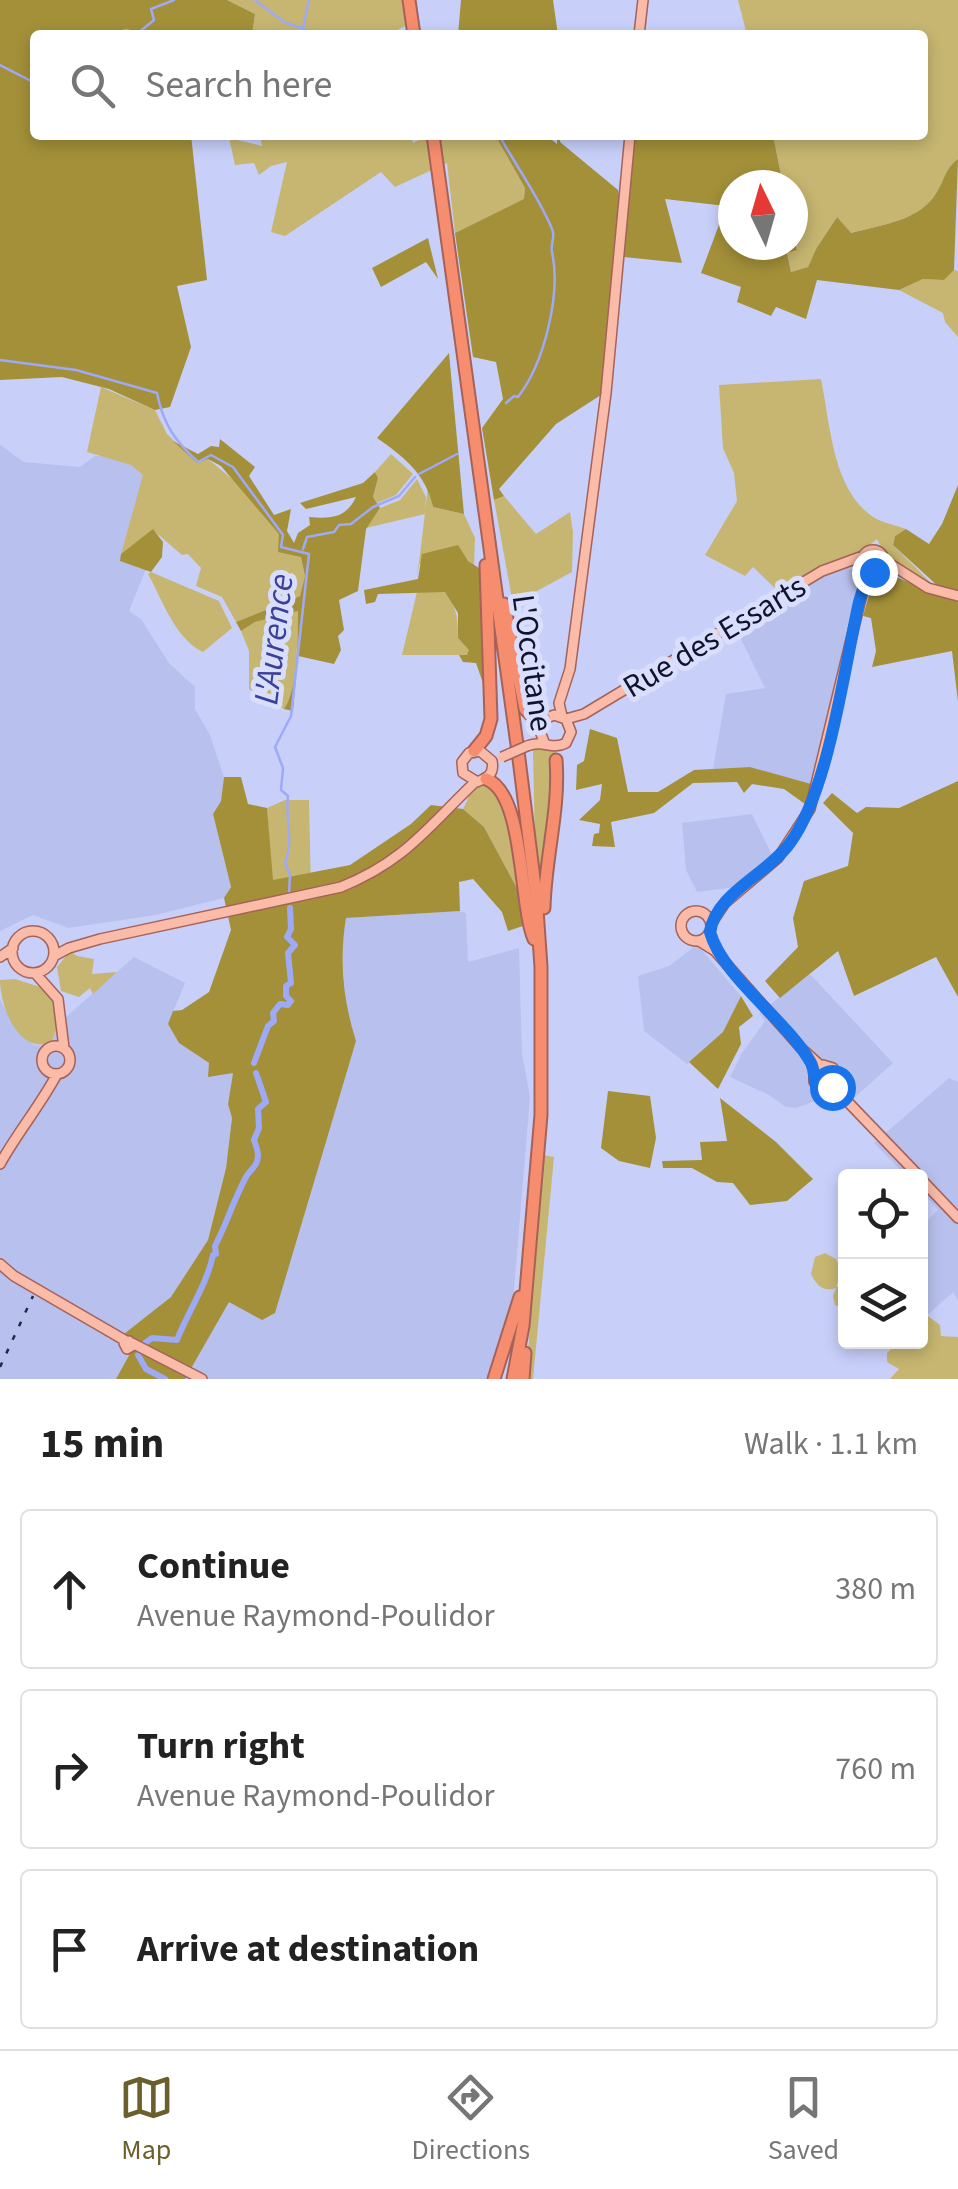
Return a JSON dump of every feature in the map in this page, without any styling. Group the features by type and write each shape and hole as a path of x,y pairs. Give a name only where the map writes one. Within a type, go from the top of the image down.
{"highway":[{"path":"413,0 416,30"},
{"name":"L'Occitane","path":"431,140 531,856 541,967 541,1115 523,1296 510,1379"},
{"name":"L'Occitane","path":"431,140 534,939 536,1070 523,1296"},
{"path":"486,522 524,704 532,717 556,722"},
{"path":"480,752 491,719 486,566"},
{"path":"541,967 546,865 559,789 556,760"},
{"path":"481,780 497,783 504,796 534,939"},
{"path":"494,1379 523,1296"},
{"path":"523,1296 523,1379"}],"main road":[{"path":"639,30 642,0"},
{"path":"544,742 556,722 567,682 607,388 630,140"},
{"name":"Rue des Essarts","path":"556,722 584,714 822,570 846,563 871,565"},
{"path":"699,941 725,903 778,858 810,809 871,565 896,570 940,594 958,596"},
{"path":"35,973 69,948 341,888 384,867 415,844 502,755 526,744 556,722"},
{"path":"526,744 544,742 551,746 568,740 556,722"},
{"path":"556,760 561,745"},
{"path":"449,808 463,773 463,759 480,752 502,755"},
{"path":"480,752 493,766"},
{"path":"463,773 481,780"},
{"path":"725,903 687,913 680,926 686,938 710,946 728,964 818,1069 816,1085 833,1085"},
{"path":"702,911 728,964"},
{"path":"0,960 26,933 39,932 50,940 100,940"},
{"path":"50,940 54,956"},
{"path":"13,948 21,970 35,973 52,989"},
{"path":"0,960 16,964"},
{"path":"48,967 62,1012 59,1047"},
{"path":"0,1164 48,1091 53,1073 70,1064 70,1057 59,1047"},
{"path":"53,1073 42,1058 46,1051 59,1047"},
{"path":"818,1069 833,1068 833,1085 912,1169"},
{"path":"928,1186 958,1218"},
{"path":"0,1267 190,1379"},
{"path":"128,1344 202,1379"}],"shaded area":[{"path":"0,0 227,0 255,14 253,30 30,30 30,140 192,140 207,280 177,286 191,347 170,407 155,410 109,389 62,377 0,380"},
{"path":"227,0 404,0 407,25 398,30 253,30 255,14"},
{"path":"461,0 553,0 557,30 458,30"},
{"path":"738,0 958,0 958,159 921,210 899,221 850,233 837,217 808,267 791,272 789,260 808,260 808,170 780,170 774,140 928,140 928,30 746,30"},
{"path":"229,140 262,146 261,140 498,140 525,188 524,200 455,233 447,163 395,187 381,172 285,236 271,232 287,162 271,166 259,175 254,163 235,165"},
{"path":"498,140 552,140 557,144 560,140 618,190 604,393 556,424 499,489 504,496 494,500 482,428 503,399 496,362 473,357 455,233 524,199 525,188"},
{"path":"633,140 774,140 780,170 718,170 718,205 665,199 682,263 624,257"},
{"path":"958,159 954,270 944,280 923,279 899,290 817,280 806,319 776,307 771,316 737,302 741,287 701,273 718,227 718,260 788,260 791,272 808,267 837,217 851,233 910,216 930,202"},
{"path":"428,238 438,279 426,262 381,287 372,268"},
{"path":"954,270 958,271 958,337 945,322 943,313 899,290 923,279 944,280"},
{"path":"449,353 464,514 433,507 425,485 412,467 377,438"},
{"path":"821,379 834,452 847,487 873,517 906,529 895,536 893,545 939,591 887,559 877,539 857,555 822,566 778,591 753,567 745,576 705,555 737,501 734,473 723,448 719,385"},
{"path":"101,387 155,410 167,434 197,463 208,459 238,484 301,557 305,576 300,596 236,622 222,597 196,586 201,568 153,530 121,554 143,475 131,465 87,452"},
{"path":"220,439 255,467 249,476 274,515 291,509 287,531 294,543 298,533 310,525 309,517 337,516 356,497 306,509 300,503 363,483 375,472 378,478 373,497 380,508 366,529 358,591 339,600 344,630 338,636 341,650 334,664 298,656 293,711 284,709 295,676 298,611 255,622 241,631 236,622 300,596 305,576 301,557 278,552 279,534 221,466 208,459 197,463 173,441 198,454 211,446 219,447"},
{"path":"0,445 24,462 80,467 95,456 108,456 132,465 144,475 121,554 121,561 146,569 129,611 141,619 169,663 195,687 195,709 210,735 224,777 221,801 213,814 231,887 224,898 156,915 68,928 33,915 0,931"},
{"path":"391,454 413,474 396,495 377,503 373,497 378,478 375,472"},
{"path":"417,479 426,497 425,514 366,528 380,508 400,500"},
{"path":"958,485 958,702 952,651 872,667 876,651 871,618 863,616 872,585 889,574 922,588 940,588 893,545 895,536 906,529 929,544"},
{"path":"428,487 433,507 464,514 475,538 474,565 468,561 419,564"},
{"path":"504,496 536,534 570,512 573,532 572,572 513,604 494,500"},
{"path":"153,529 163,542 162,557 151,572 120,561 121,554"},
{"path":"458,545 468,561 479,568 487,683 483,683 476,663 463,662 459,655 467,655 469,650 458,638 458,613 445,592 378,594 375,602 366,604 364,590 418,579 422,554"},
{"path":"847,568 860,572 861,579 813,785 750,767 713,769 726,694 765,688 735,627 815,579"},
{"path":"148,574 219,601 232,628 203,652 193,646 170,617"},
{"path":"417,592 445,592 456,614 458,638 470,650 467,655 402,655"},
{"path":"299,610 294,676 284,709 249,689 249,651 241,631 255,622"},
{"path":"590,729 617,738 628,792 658,792 694,770 750,767 811,784 805,804 784,789 752,784 744,793 737,782 693,783 654,813 611,822 615,847 592,846 600,824 579,820 600,800 602,784 576,790 577,765 584,761"},
{"path":"527,748 557,749 541,902 533,751"},
{"path":"224,777 241,777 248,804 267,808 273,880 350,865 411,824 431,805 463,809 484,827 519,892 523,926 508,931 502,912 473,879 459,882 460,911 346,918 344,980 356,1041 275,1313 262,1320 229,1302 185,1379 116,1379 137,1341 124,1334 171,1297 208,1240 226,1168 233,1073 208,1077 209,1063 179,1043 168,1024 173,1011 182,1010 209,992 231,930 224,898 231,887 213,814 221,801"},
{"path":"958,781 958,997 936,957 854,996 838,951 780,998 765,981 798,947 793,918 804,881 848,866 853,833 823,803 832,793 857,813 866,807 899,808"},
{"path":"475,784 495,784 508,821 519,892 484,827 463,809"},
{"path":"285,800 309,800 311,892 273,900 267,808"},
{"path":"752,814 773,857 736,887 697,892 686,870 682,823"},
{"path":"466,913 468,962 519,948 522,1053 530,1097 511,1325 491,1379 185,1379 229,1301 262,1320 356,1041 344,1003 342,942 346,918"},
{"path":"694,947 700,948 741,996 723,1032 687,1064 644,1031 638,976 669,966"},
{"path":"70,951 94,959 92,974 117,972 93,994 90,988 79,997 61,991 57,967"},
{"path":"134,957 185,983 168,1024 179,1043 233,1073 226,1168 208,1240 171,1297 126,1335 138,1340 124,1379 0,1379 0,999 12,1022 34,1045 42,1046 51,1043 58,1024"},
{"path":"810,974 893,1063 842,1109 826,1097 796,1108 786,1107 730,1077 765,1021 759,1013"},
{"path":"15,979 40,987 54,999 58,1025 51,1043 39,1045 29,1041 13,1025 3,1002 0,980"},
{"path":"741,996 753,1016 739,1027 741,1044 718,1089 689,1062 723,1032"},
{"path":"949,1078 958,1082 958,1300 953,1292 928,1315 928,1219 938,1210 928,1199 928,1169 899,1169 874,1143"},
{"path":"608,1091 650,1096 656,1138 650,1168 619,1161 601,1148"},
{"path":"720,1098 776,1142 813,1179 787,1201 750,1205 733,1183 717,1182 692,1168 663,1168 662,1161 702,1160 700,1142 727,1141"},
{"path":"543,1155 554,1157 533,1379 526,1379"},
{"path":"825,1253 838,1263 838,1306 833,1296 836,1288 821,1287 811,1274 815,1257"},
{"path":"928,1316 940,1325 941,1336 958,1337 958,1379 890,1379 899,1369 887,1362 891,1349 928,1349"}],"waterway":[{"path":"142,30 154,20 151,9 174,0"},
{"path":"255,0 284,22 307,30"},
{"path":"303,28 309,0"},
{"path":"0,65 30,80"},
{"path":"502,140 552,229 554,269 552,307 543,347 528,382 518,397 506,403"},
{"name":"L'Aurence","path":"0,360 76,370 157,393 167,423 183,447 198,462 211,455 233,467 283,535 281,547 309,554 291,716 275,747 283,768 281,790 288,796 289,846 285,863 290,874 289,895"},
{"path":"419,474 457,454"},
{"path":"303,549 307,537 351,524 373,507 399,496 415,477"},
{"name":"L'Aurence","path":"254,1063 268,1026 274,1021 273,1013 280,1004 288,1005 291,1001 286,996 286,986 291,983 288,953 295,945 287,937 291,929 290,908"},
{"name":"L'Aurence","path":"145,1343 152,1338 177,1340 238,1194 256,1163 258,1109 266,1102 256,1073"},
{"name":"L'Aurence","path":"138,1355 146,1369 165,1379"}],"railway":[{"path":"0,1367 33,1296"}],"route":[{"path":"832,1087 816,1085 812,1066 801,1048 728,964 710,932 717,912 778,858 805,820 818,785 859,602 874,572"}]}
